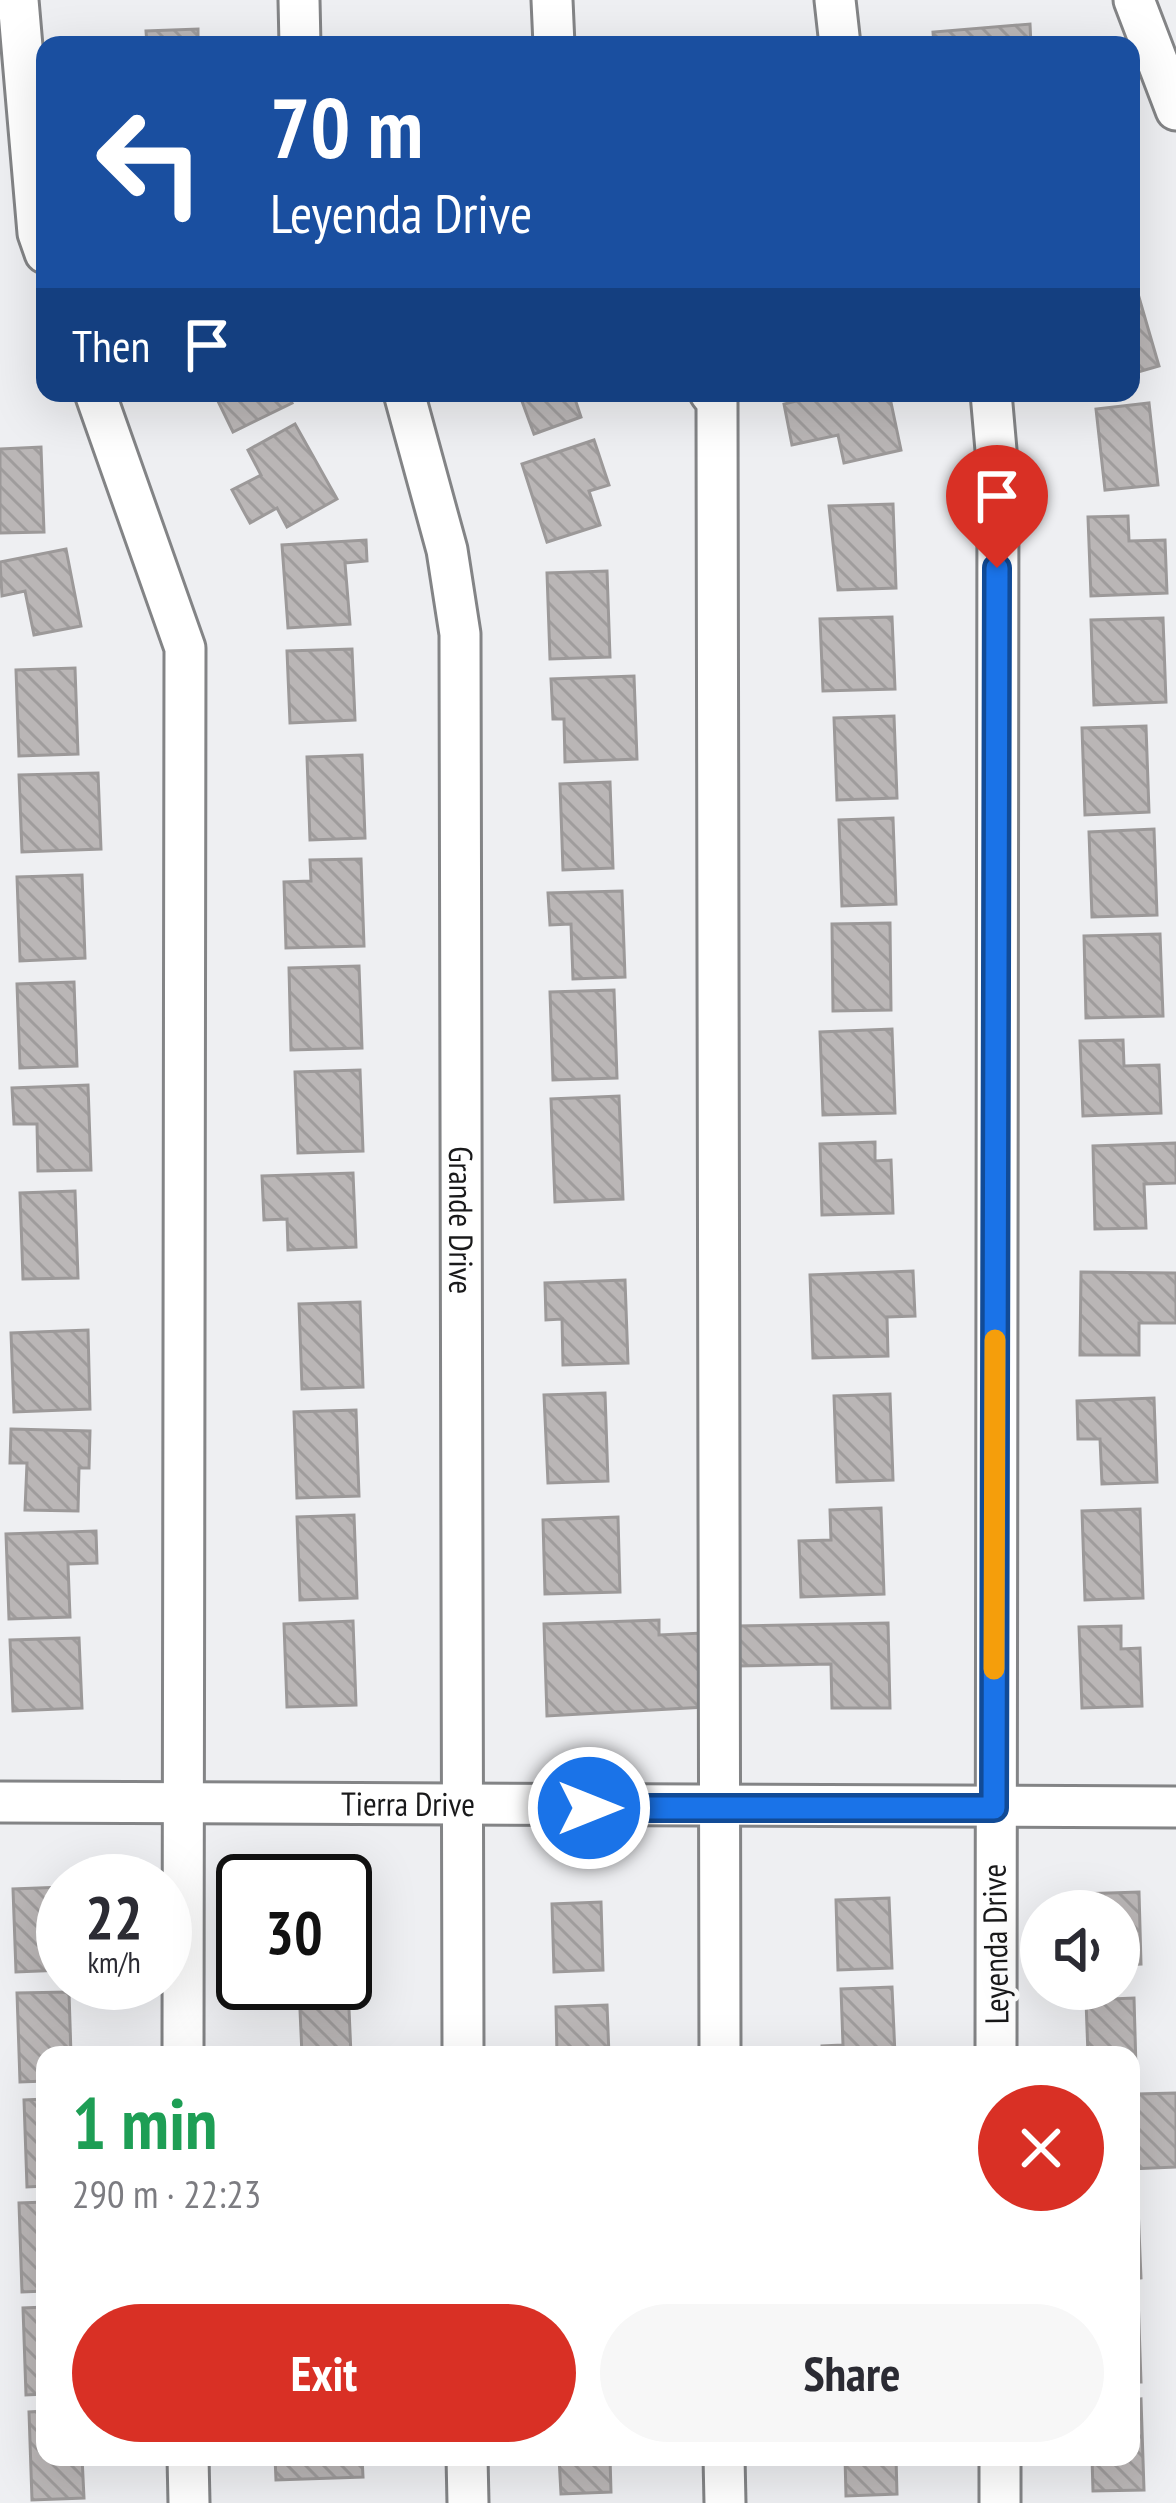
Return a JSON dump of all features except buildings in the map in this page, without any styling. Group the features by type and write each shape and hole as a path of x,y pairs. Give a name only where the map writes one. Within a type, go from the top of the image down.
{"street":[{"path":"18,0 36,210"},
{"path":"298,0 300,36"},
{"path":"552,0 554,36"},
{"path":"835,0 839,36"},
{"path":"1134,0 1176,110"},
{"path":"98,402 185,648 184,2046"},
{"name":"Grande Drive","path":"406,402 447,550 460,634 463,2046"},
{"path":"717,402 720,2046"},
{"name":"Leyenda Drive","path":"992,402 998,473 996,2046"},
{"name":"Tierra Drive","path":"0,1802 1176,1807"},
{"path":"188,2466 189,2503"},
{"path":"467,2466 468,2503"},
{"path":"724,2466 725,2503"},
{"path":"1000,2466 1000,2503"}],"slow traffic":[{"path":"994,1669 995,1340"}],"route":[{"path":"589,1808 994,1808 997,568"}]}
